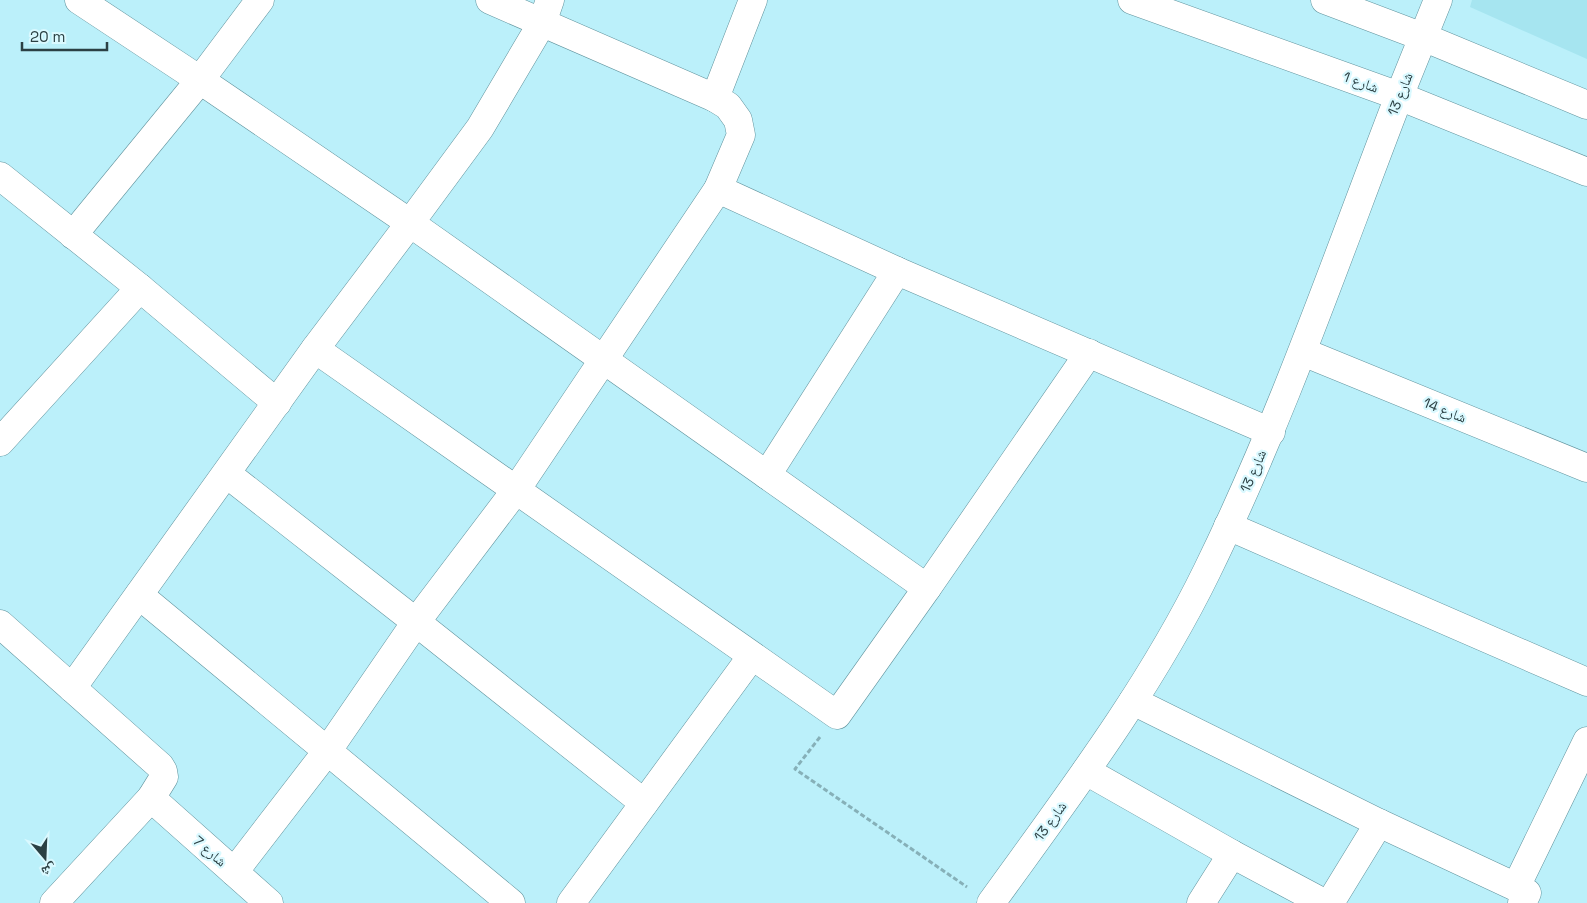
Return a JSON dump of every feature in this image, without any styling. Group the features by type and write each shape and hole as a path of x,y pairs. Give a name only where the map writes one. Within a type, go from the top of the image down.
{"street":[{"path":"79,0 200,80 410,224 927,588"},
{"path":"73,235 200,80 260,0"},
{"path":"234,872 328,750 416,622 516,490 718,189 741,135 738,120 728,106 714,98 546,11 490,0"},
{"path":"714,98 754,0"},
{"name":"شارع 1","path":"1132,0 1399,96 1587,172"},
{"path":"1325,0 1423,37 1587,105"},
{"name":"شارع 13","path":"982,897 1086,771 1133,701 1184,616 1271,432 1399,96 1438,0"},
{"path":"72,688 315,349 480,128 546,11"},
{"path":"0,176 140,288 277,403"},
{"path":"718,189 897,271 1271,432"},
{"path":"767,476 897,271"},
{"path":"0,442 140,288"},
{"path":"315,349 838,715 1089,353"},
{"name":"شارع 14","path":"1303,352 1587,468"},
{"path":"226,474 416,622 644,804"},
{"path":"1228,526 1587,682"},
{"path":"139,595 511,903"},
{"path":"0,624 160,766 163,771 164,777 151,798 54,903"},
{"path":"571,903 752,656"},
{"path":"1133,701 1519,895 1587,741"},
{"path":"1086,771 1232,854 1324,903"},
{"name":"شارع 7","path":"151,798 270,903"},
{"path":"1330,903 1379,823"},
{"path":"1201,903 1232,854"}],"path":[{"path":"838,715 795,769 982,897"}],"shaded area":[{"path":"1472,0 1587,0 1587,59 1470,7"}]}
